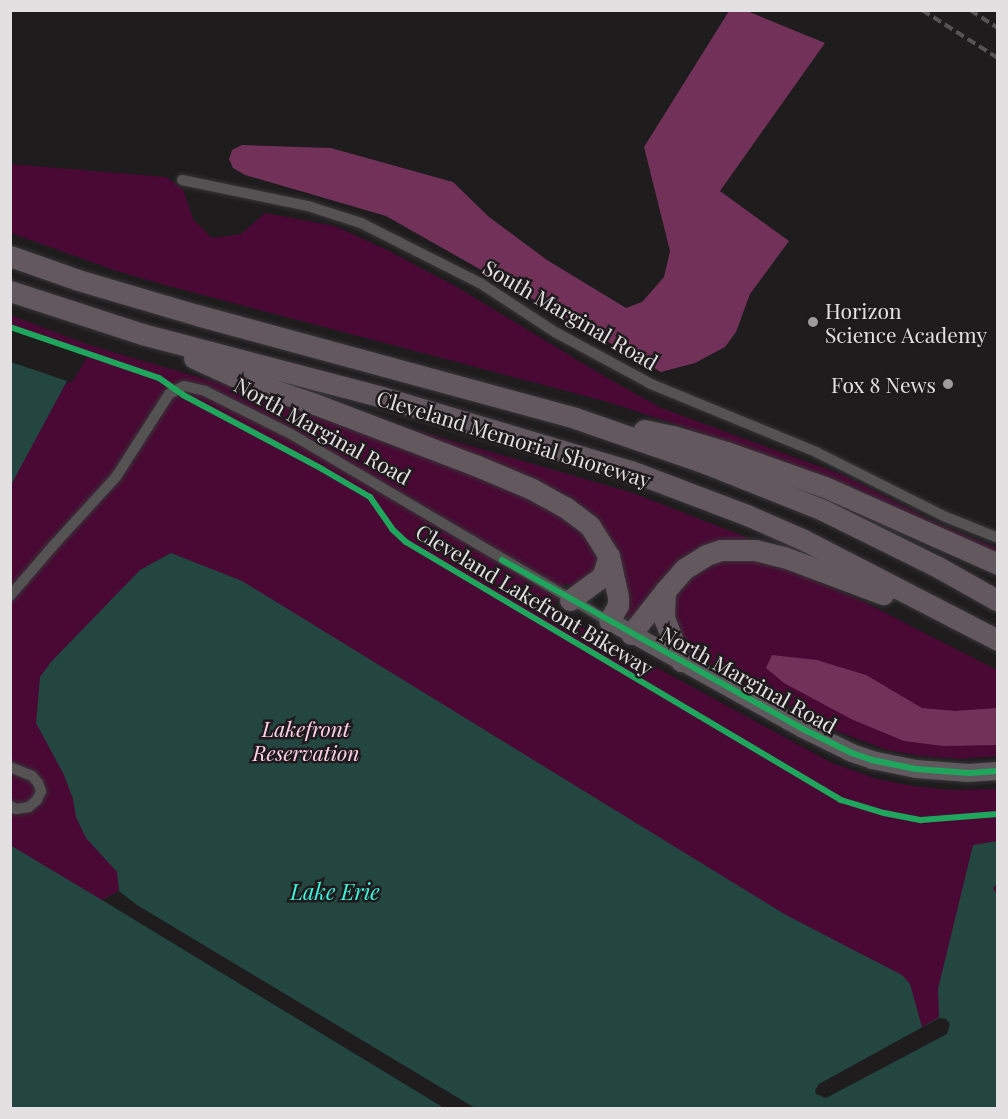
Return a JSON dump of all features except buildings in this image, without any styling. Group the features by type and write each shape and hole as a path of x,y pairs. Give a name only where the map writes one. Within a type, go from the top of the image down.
{"highway":[{"name":"Cleveland Memorial Shoreway","path":"10,256 78,280 197,315 575,418 705,463 823,510 938,567 998,601"},
{"name":"Cleveland Memorial Shoreway","path":"10,291 142,334 382,397 632,471 804,540 998,640"},
{"path":"142,334 238,378 315,404 532,489 565,507 590,526 609,556 618,597 618,605 609,621"},
{"path":"575,418 673,435 726,452 825,487 998,564"},
{"path":"631,634 684,569 706,555 721,550 755,550 784,556 977,629"},
{"path":"570,600 602,577 609,556"},
{"path":"664,591 664,618 681,661"}],"main road":[{"name":"North Marginal Road","path":"609,621 803,729 872,760 969,774 998,771"}],"street":[{"name":"South Marginal Road","path":"182,180 308,206 361,224 420,251 480,283 555,332 651,384 816,452 946,517 998,538"},
{"name":"North Marginal Road","path":"10,596 116,477 164,400 174,390 184,386 197,388 254,414 329,455 570,600 609,621"},
{"path":"10,767 32,776 41,791 37,800 29,807 16,809 10,806"}],"green space":[{"path":"10,164 166,177 183,189 193,219 212,238 241,234 265,213 335,226 455,286 661,408 843,475 939,524 997,548 997,556 811,473 717,438 608,402 169,286 117,271 11,233"},
{"name":"Lakefront Reservation","path":"10,315 89,345 266,397 505,487 544,505 581,531 600,551 600,569 573,587 565,583 551,610 832,763 877,779 912,786 948,790 997,789 997,1108 11,883 11,433 27,403 74,380 89,353 11,325"},
{"path":"398,425 633,493 756,541 718,545 634,620 625,616 627,602 591,518"},
{"path":"731,558 771,561 868,604 997,670 997,756 960,759 887,750 839,732 701,659 681,645 670,622 672,592 708,563"}],"shaded area":[{"path":"729,11 747,11 825,43 720,191 789,241 750,294 736,332 725,347 695,363 661,372 386,216 245,175 233,168 229,159 232,150 242,145 331,148 453,182 489,217 547,260 626,308 642,302 664,277 670,251 644,147"},
{"path":"772,655 817,660 866,675 922,708 955,711 997,708 997,745 943,746 904,741 851,719 784,683 766,668"}],"water":[{"path":"11,362 67,381 11,485"},
{"name":"Lake Erie","path":"171,553 242,581 786,915 902,975 910,984 922,1027 939,1017 938,989 973,845 997,841 997,884 993,888 998,897 997,1108 11,1108 10,845 102,900 119,891 117,872 86,838 76,817 73,799 64,775 36,723 40,677 51,662 140,570"}],"pier":[{"path":"119,891 137,905 475,1108 444,1108 102,900"},
{"path":"939,1018 946,1019 950,1024 947,1034 826,1098 816,1094 815,1090 819,1084"}],"railway":[{"path":"922,10 998,58"},
{"path":"970,10 998,28"}],"cycle path":[{"name":"Cleveland Lakefront Bikeway","path":"10,327 159,378 183,395 322,469 370,497 392,529 406,542 841,800 884,813 921,820 998,814"},
{"name":"Cleveland Lakefront Bikeway","path":"502,560 803,729 852,753 872,760 916,769 969,773 998,771"}],"place":[{"name":"Horizon Science Academy","path":"813,322"},
{"name":"Fox 8 News","path":"948,384"}]}
